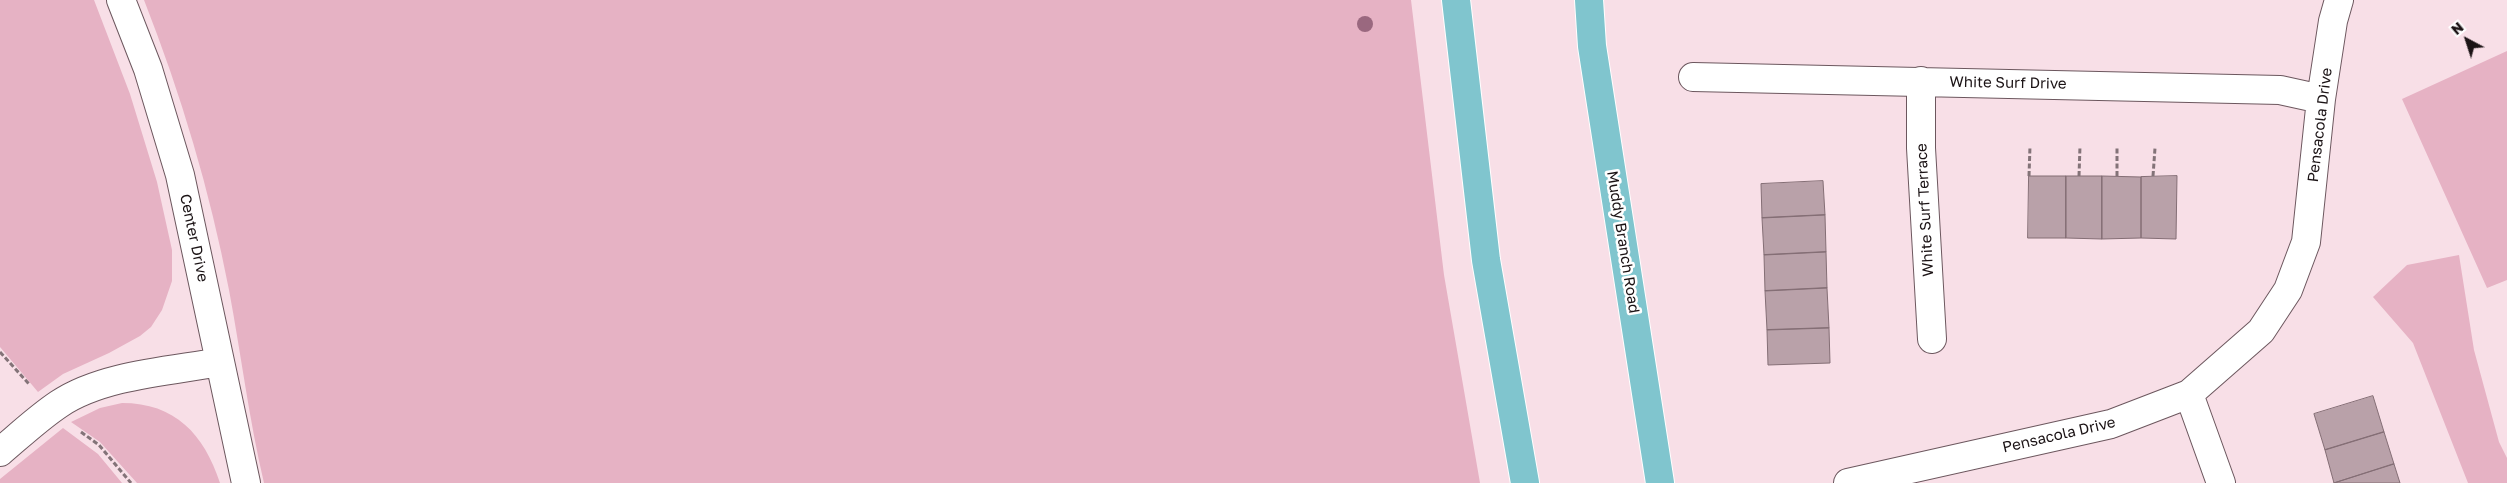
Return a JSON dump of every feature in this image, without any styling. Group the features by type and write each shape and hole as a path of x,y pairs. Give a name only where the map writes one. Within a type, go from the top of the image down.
{"main road":[{"path":"1456,0 1486,260 1525,483"},
{"name":"Muddy Branch Road","path":"1589,0 1592,46 1660,483"}],"street":[{"name":"Center Drive","path":"121,0 148,69 180,176 246,483"},
{"name":"Pensacola Drive","path":"1848,483 2111,424 2188,394 2261,331 2288,290 2306,242 2321,99 2333,21 2339,0"},
{"name":"White Surf Drive","path":"1693,77 1921,80 2280,90 2321,99"},
{"name":"White Surf Terrace","path":"1921,80 1921,148 1932,339"},
{"path":"0,452 58,404 91,388 111,382 220,362"},
{"path":"2188,394 2221,483"}],"path":[{"path":"2029,176 2030,146"},
{"path":"2079,176 2080,146"},
{"path":"2117,147 2117,176"},
{"path":"2153,176 2155,148"}],"shaded area":[{"path":"0,0 94,0 130,94 157,182 172,250 172,281 162,310 151,327 140,336 109,353 63,374 38,392 0,347"},
{"path":"144,0 1411,0 1444,275 1480,483 264,483 249,411 229,290 213,216 182,107"},
{"path":"2507,51 2507,280 2487,288 2402,99"},
{"path":"2459,255 2474,350 2499,442 2507,458 2507,483 2468,483 2413,343 2373,297 2407,265"},
{"path":"122,403 141,404 157,409 172,415 185,425 196,436 205,450 220,483 137,483 100,442 71,422 100,408"},
{"path":"63,428 98,454 122,483 0,483 0,479"}],"building":[{"path":"2029,176 2066,176 2066,238 2028,238"},
{"path":"2066,176 2102,176 2102,239 2066,238"},
{"path":"2102,176 2141,177 2141,238 2102,239"},
{"path":"2177,176 2176,239 2141,238 2141,177"},
{"path":"1823,181 1825,215 1762,218 1761,184"},
{"path":"1825,215 1826,252 1764,255 1762,218"},
{"path":"1826,252 1827,288 1765,291 1764,255"},
{"path":"1827,288 1829,328 1767,330 1765,291"},
{"path":"1829,328 1830,363 1768,365 1767,330"},
{"path":"2373,396 2384,432 2325,450 2314,414"},
{"path":"2384,432 2394,464 2334,483 2325,450"},
{"path":"2394,464 2400,483 2334,483"}]}
